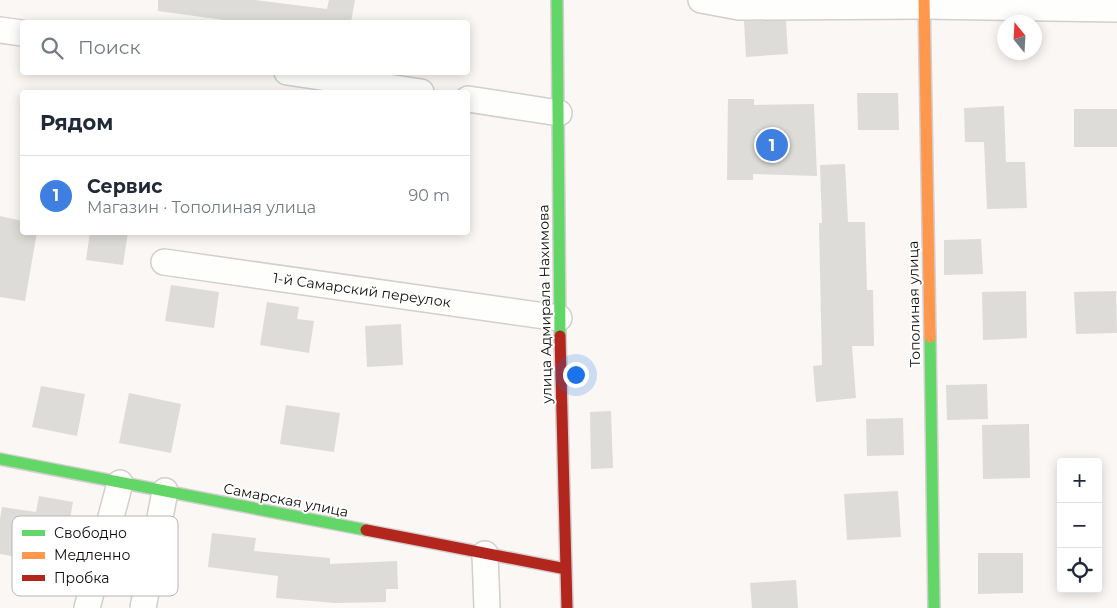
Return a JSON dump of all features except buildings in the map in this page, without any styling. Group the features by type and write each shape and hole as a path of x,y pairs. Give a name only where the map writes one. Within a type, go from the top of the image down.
{"street":[{"name":"улица Адмирала Нахимова","path":"557,0 559,318 567,608"},
{"path":"701,0 739,7 924,3 1117,9"},
{"name":"Тополиная улица","path":"924,3 934,608"},
{"path":"0,30 20,33"},
{"path":"307,75 408,90"},
{"path":"470,99 559,113"},
{"name":"1-й Самарский переулок","path":"164,262 559,318"},
{"name":"Самарская улица","path":"0,459 566,569"},
{"path":"111,516 120,483"},
{"path":"160,516 165,492"},
{"path":"485,554 487,608"}],"traffic: fast":[{"path":"557,0 560,336"},
{"path":"930,337 934,608"},
{"path":"0,459 366,530"}],"traffic: slow":[{"path":"924,0 930,337"}],"traffic: jam":[{"path":"560,336 567,608"},
{"path":"366,530 566,569"}],"place":[{"name":"Сервис","path":"772,145"}]}
